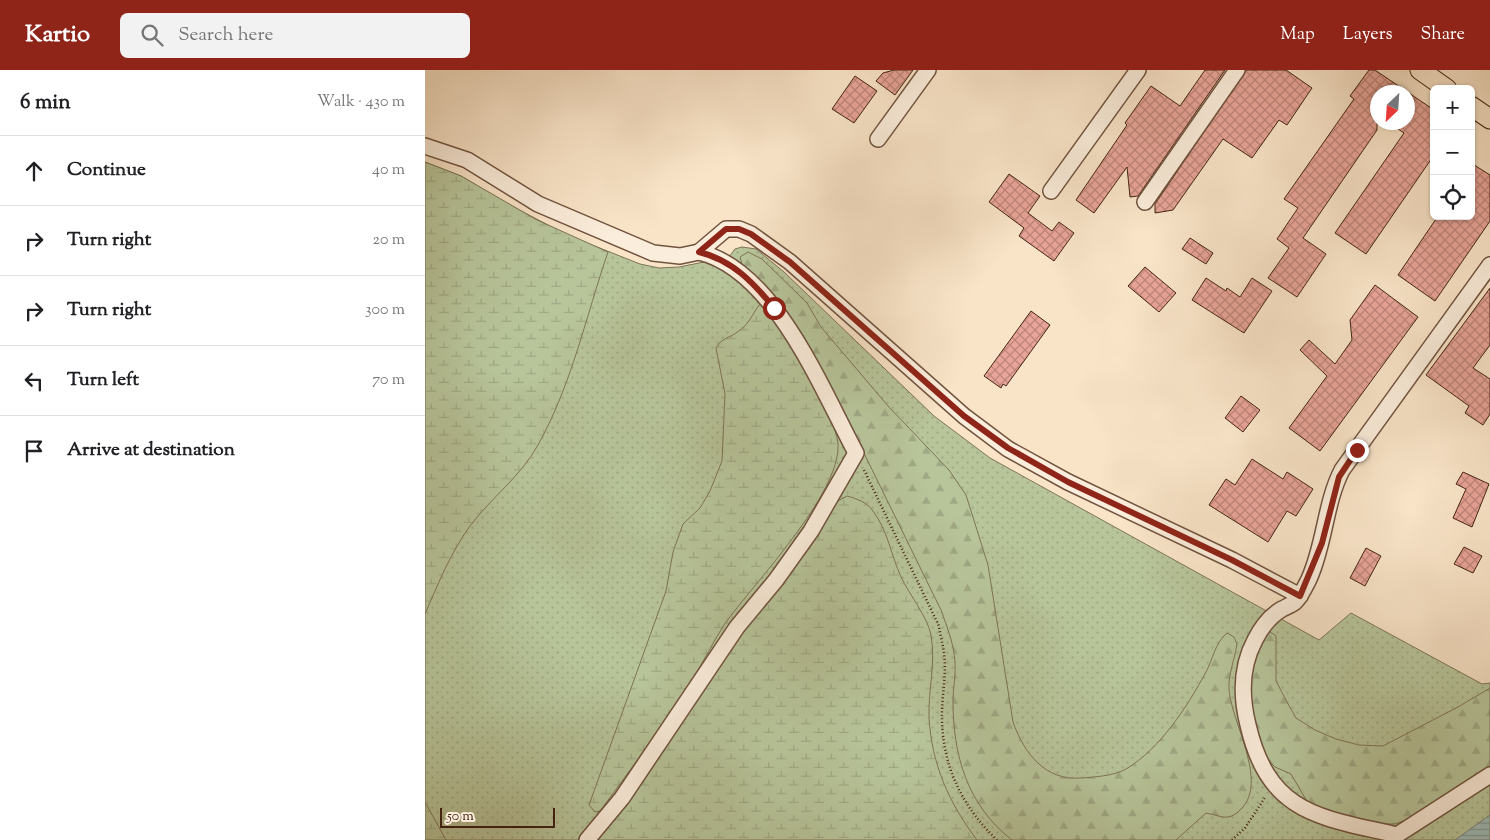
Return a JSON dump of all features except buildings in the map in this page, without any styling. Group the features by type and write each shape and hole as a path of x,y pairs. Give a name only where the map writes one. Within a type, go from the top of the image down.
{"main road":[{"path":"1420,70 1441,85"},
{"path":"1475,109 1490,119"}],"street":[{"path":"878,139 928,70"},
{"path":"1051,192 1138,70"},
{"path":"1145,202 1237,70"},
{"path":"425,146 467,160 538,204 653,253 680,256 699,252 726,229 739,229 751,234 790,262 964,416 1008,448 1068,482 1232,560 1300,596"},
{"path":"587,840 623,798 737,627 776,580 811,531 856,453 796,340 774,308 758,288 739,271 724,260 699,252"},
{"path":"1490,265 1342,470 1335,487 1322,543 1300,596 1295,602 1271,617 1255,639 1246,664 1244,696 1246,718 1259,763 1272,784 1284,795 1319,816 1394,837 1490,775"}],"path":[{"path":"856,453 939,626 945,654 942,722 947,765 964,800 979,822 997,840"},
{"path":"1232,840 1245,828 1272,784"}],"green space":[{"path":"425,162 461,176 508,204 567,235 640,264 659,268 679,267 729,257 735,249 742,247 756,249 784,272 934,416 990,458 1319,640 1351,613 1482,684 1490,683 1490,840 425,840"},
{"path":"425,162 461,176 537,220 608,252 569,374 550,422 538,445 523,467 478,516 463,536 445,568 425,614"},
{"path":"748,252 762,259 807,303 821,327 888,406 949,470 966,495 988,565 1013,722 1030,754 1047,770 1068,778 1104,776 1126,769 1150,750 1172,726 1199,685 1217,646 1227,633 1234,637 1237,644 1229,689 1231,703 1250,768 1251,784 1249,797 1238,812 1226,817 1206,813 1176,840 1012,840 997,826 984,811 974,795 960,759 954,721 954,655 941,610 858,441 798,330 776,298 742,264 740,257"},
{"path":"764,304 808,372 828,412 838,444 835,464 825,488 811,513 724,625 697,672 659,729 600,811 595,812 589,805 666,591 673,552 683,524 700,508 710,491 722,461 725,394 716,348 723,340 742,328 759,305"},
{"path":"847,496 868,505 878,519 886,535 901,577 929,628 933,656 929,718 934,752 950,798 977,840 598,840 633,794 724,659 836,502"},
{"path":"1269,631 1276,636 1276,681 1296,718 1315,730 1336,739 1359,745 1383,746 1490,688 1490,771 1421,815 1395,824 1382,824 1341,817 1308,803 1291,774 1275,767 1263,755 1245,687 1262,633"},
{"path":"425,802 446,840 425,840"}],"water":[{"path":"1490,815 1490,840 1455,840"}],"route":[{"path":"774,308 758,288 739,271 724,260 699,252 715,236 726,229 739,229 751,234 790,262 964,416 1008,448 1068,482 1146,521 1232,560 1300,596 1317,559 1335,487 1342,470 1357,450"}]}
